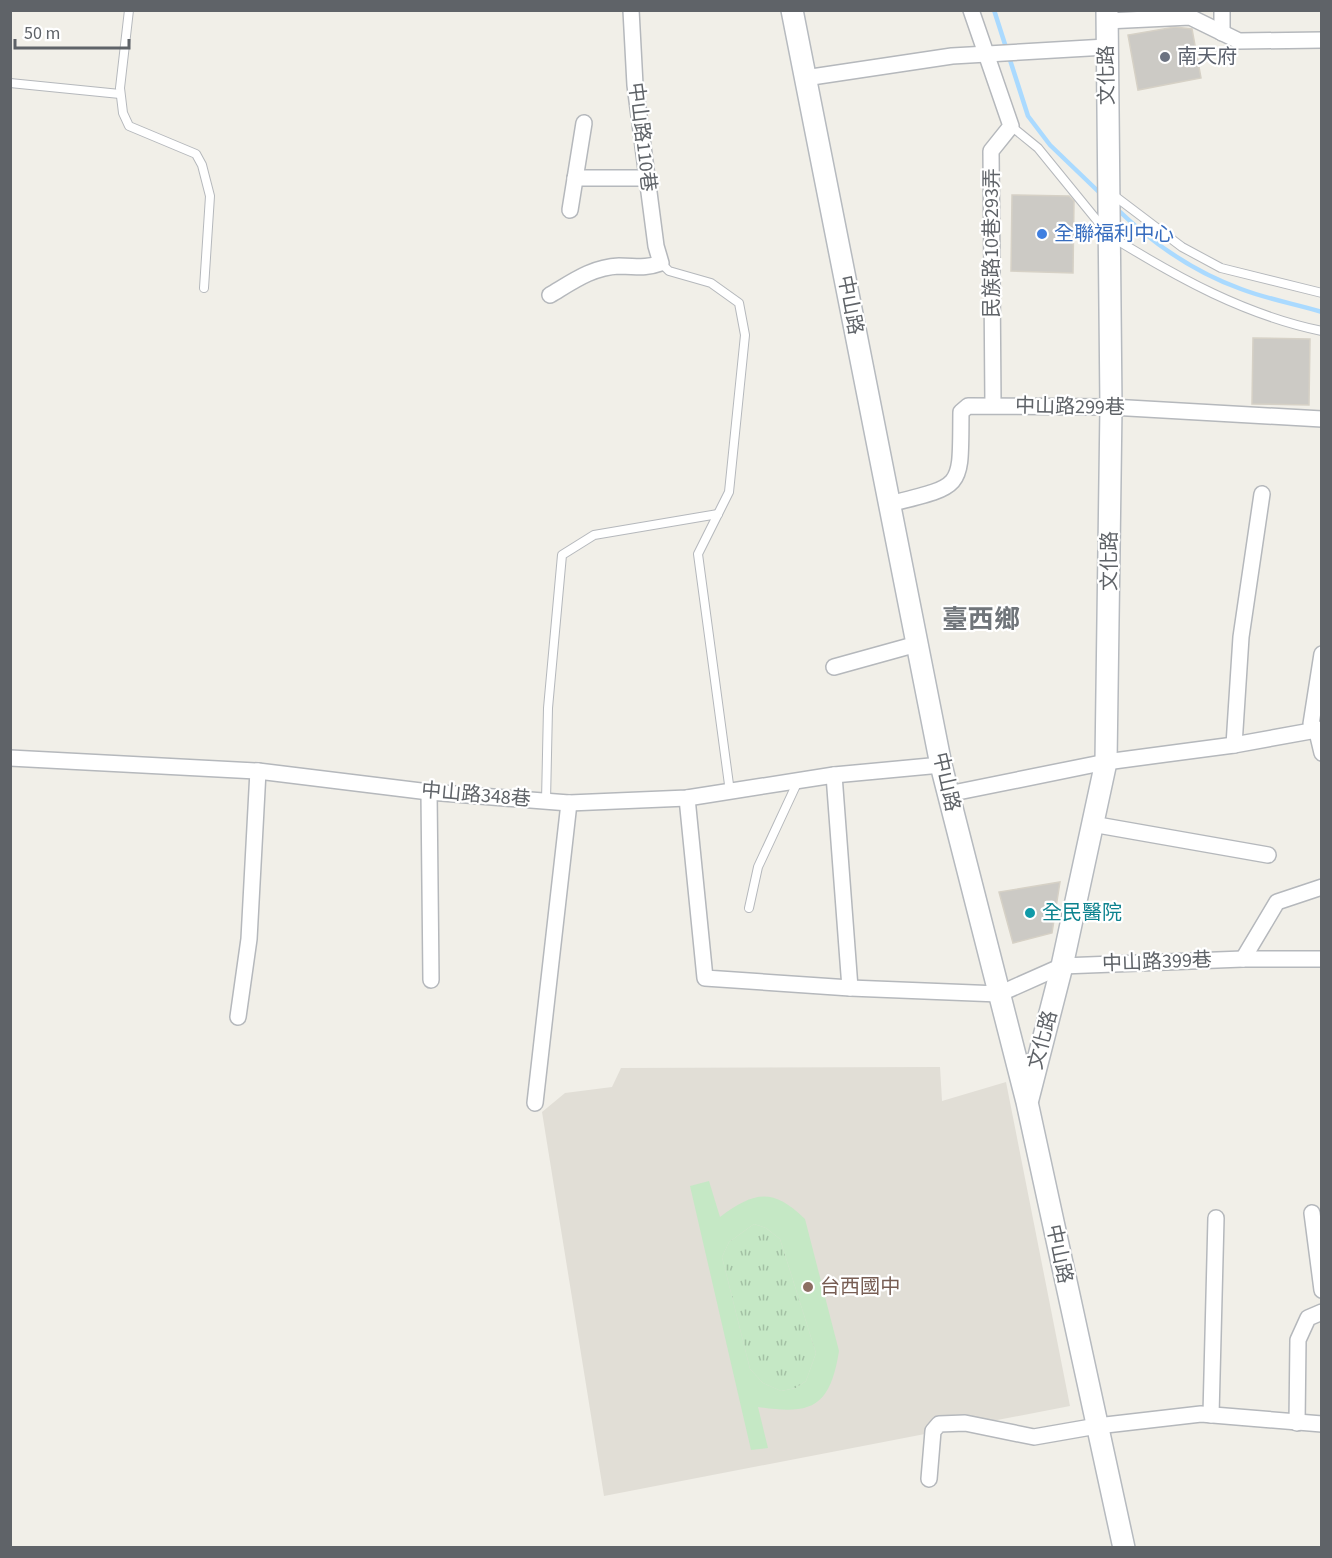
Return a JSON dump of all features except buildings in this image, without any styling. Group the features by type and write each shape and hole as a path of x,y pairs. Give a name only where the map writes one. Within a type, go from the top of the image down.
{"main road":[{"name":"中山路","path":"792,10 941,765 1027,1102 1124,1548"},
{"name":"文化路","path":"1027,1102 1062,966 1106,762 1111,407 1106,16"}],"street":[{"name":"中山路110巷","path":"631,10 635,85 656,246 662,263"},
{"path":"971,10 1011,126"},
{"path":"1222,10 1222,33"},
{"path":"1106,16 1190,17 1239,41 1322,40"},
{"path":"806,78 952,56 987,56 1106,47"},
{"path":"570,210 584,123"},
{"name":"民族路10巷293弄","path":"993,405 991,151 1011,126"},
{"path":"575,178 647,178"},
{"path":"550,295 589,272 620,266 645,269 662,263"},
{"name":"中山路299巷","path":"889,504 936,493 950,486 960,471 961,411 968,406 1111,407 1322,419"},
{"path":"1234,745 1241,637 1262,494"},
{"path":"834,667 917,644"},
{"path":"1322,654 1311,710 1311,724 1319,730 1322,753"},
{"path":"948,794 1106,762 1234,745 1319,730"},
{"name":"中山路348巷","path":"10,758 258,771 429,792 569,803 687,798 834,775 941,765"},
{"path":"238,1017 249,939 258,771"},
{"path":"834,775 850,988"},
{"path":"429,792 431,980"},
{"path":"687,798 705,978 850,988 999,994"},
{"path":"535,1103 569,803"},
{"path":"1092,824 1268,855"},
{"path":"1243,959 1277,902 1322,887"},
{"name":"中山路399巷","path":"999,994 1062,966 1243,959 1322,959"},
{"path":"1312,1213 1322,1290"},
{"path":"1211,1415 1216,1218"},
{"path":"1297,1423 1298,1340 1308,1318 1322,1312"},
{"path":"929,1479 933,1431 939,1424 965,1423 1034,1437 1097,1426 1211,1415 1322,1424"}],"lane":[{"path":"129,10 120,94 123,113 129,126 196,154 202,165 210,196 204,288"},
{"path":"10,83 120,94"},
{"path":"1011,126 1038,148 1109,234 1201,289 1284,323 1322,331"},
{"path":"1109,198 1182,248 1221,268 1322,293"},
{"path":"662,263 669,271 711,283 739,303 743,318 745,335 729,492 698,554 730,792"},
{"path":"546,801 548,708 562,555 594,535 718,514"},
{"path":"749,908 758,867 798,781"}],"shaded area":[{"name":"台西國中","path":"940,1067 942,1101 1006,1082 1070,1406 604,1496 542,1112 565,1093 612,1087 621,1068"}],"green space":[{"path":"709,1181 720,1217 743,1202 763,1197 783,1202 805,1219 839,1351 830,1385 815,1403 805,1408 792,1410 758,1407 768,1448 751,1450 690,1186","holes":["754,1224 766,1228 780,1239 816,1353 806,1381 796,1388 781,1391 763,1383 750,1369 722,1257 729,1242"]},
{"path":"754,1224 766,1228 780,1239 816,1353 806,1381 796,1388 781,1391 763,1383 750,1369 722,1257 729,1242"}],"waterway":[{"path":"994,10 1028,116 1050,145 1102,195"},
{"path":"1117,209 1159,245 1207,274 1251,293 1322,312"}],"place":[{"name":"南天府","path":"1165,57"},
{"name":"全聯福利中心","path":"1042,234"},
{"name":"全民醫院","path":"1030,913"},
{"name":"台西國中","path":"808,1287"}],"district":[{"name":"臺西鄉","path":"981,619"}]}
